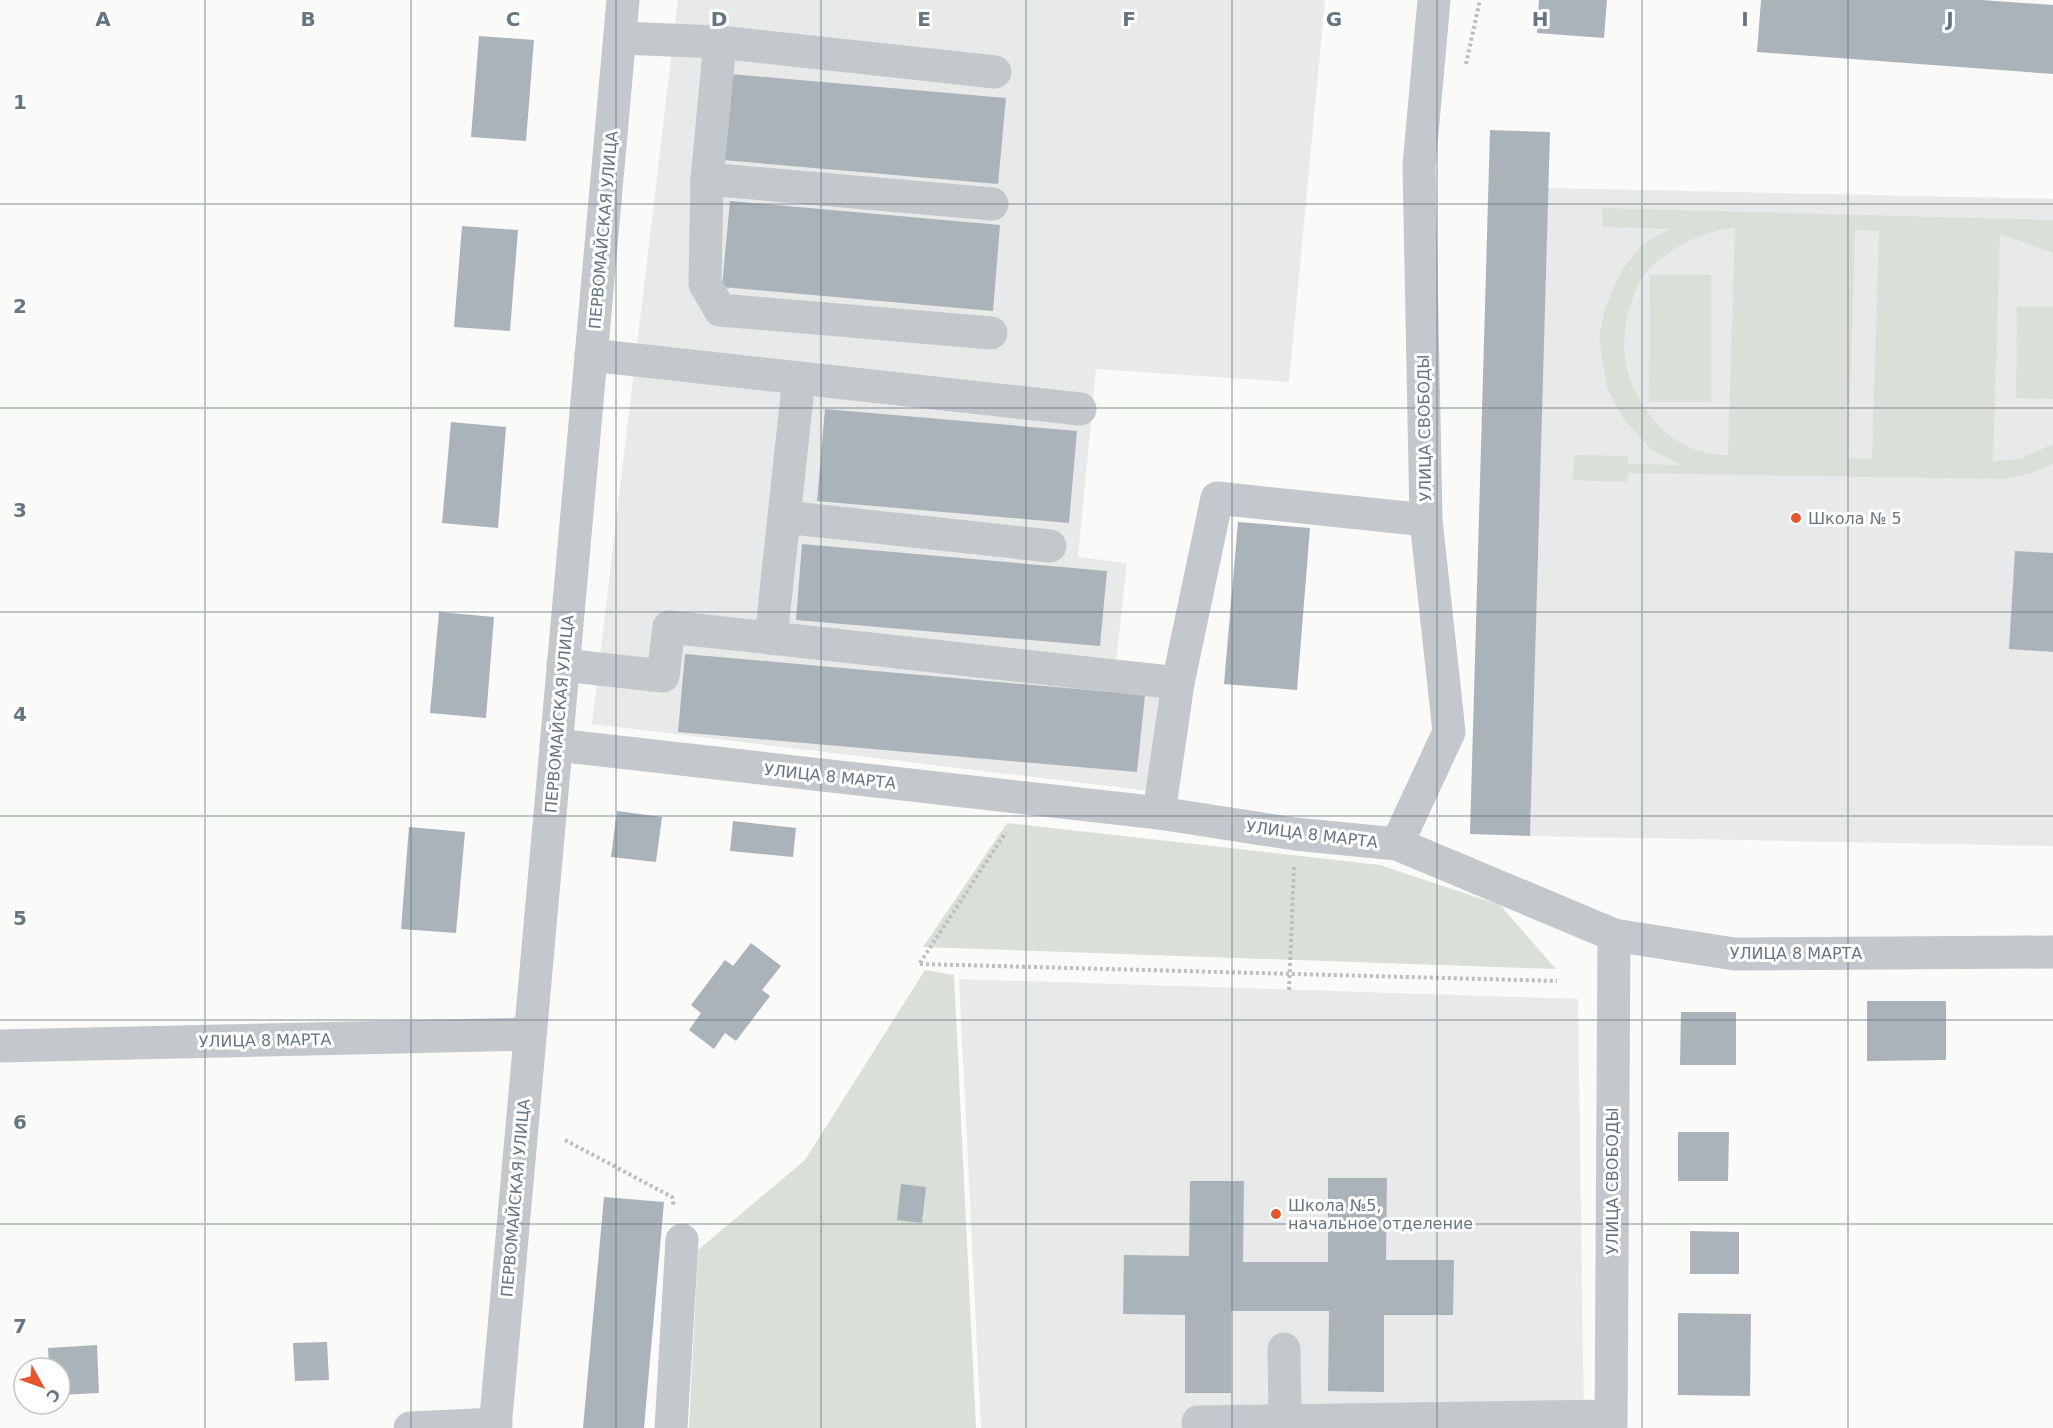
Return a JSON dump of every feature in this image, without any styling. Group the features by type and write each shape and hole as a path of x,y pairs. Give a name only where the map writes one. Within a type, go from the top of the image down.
{"street":[{"name":"ПЕРВОМАЙСКАЯ УЛИЦА","path":"496,1426 529,1034 623,0"},
{"name":"УЛИЦА СВОБОДЫ","path":"1397,844 1449,732 1426,520 1419,166 1434,0"},
{"path":"620,38 720,42 995,72"},
{"path":"720,42 707,179 705,284 720,310 991,333"},
{"path":"707,179 992,204"},
{"path":"591,355 1080,409"},
{"path":"771,638 799,378"},
{"path":"1159,813 1178,683 1217,498 1426,520"},
{"path":"784,517 1050,546"},
{"path":"563,665 663,676 669,627 1178,683"},
{"name":"УЛИЦА 8 МАРТА","path":"556,745 1159,813 1295,834 1397,844 1614,935 1734,954 2053,952"},
{"name":"УЛИЦА СВОБОДЫ","path":"1611,1422 1614,935"},
{"name":"УЛИЦА 8 МАРТА","path":"0,1046 529,1034"},
{"path":"671,1428 682,1240"},
{"path":"1284,1349 1285,1420"},
{"path":"1198,1422 1285,1420 1611,1422"},
{"path":"410,1428 496,1426"}],"path":[{"path":"1029,798 920,964 1557,981"},
{"path":"1288,990 1295,834"},
{"path":"565,1140 672,1197 682,1240"}],"shaded area":[{"path":"678,0 1325,0 1289,382 1096,369 1078,557 1127,563 1116,662 1165,668 1150,791 592,724"},
{"name":"Школа № 5","path":"1548,188 2053,199 2053,846 1530,836"},
{"path":"1602,208 2053,220 2053,253 2000,234 1993,461 2020,459 2053,444 2053,464 2031,473 2003,479 1628,473 1627,482 1573,480 1574,455 1628,456 1628,464 1681,465 1652,450 1624,420 1607,388 1599,337 1605,309 1626,264 1643,244 1670,229 1603,227","holes":["1735,227 1728,455 1718,455 1682,444 1666,433 1648,413 1639,399 1627,369 1624,337 1626,321 1639,282 1656,262 1687,242","1855,230 1879,231 1872,459 1848,458"]},
{"path":"1650,275 1711,275 1711,402 1649,402"},
{"path":"2017,307 2053,307 2053,399 2016,398"},
{"path":"1007,823 1380,865 1500,905 1556,969 923,947"},
{"path":"925,970 954,975 976,1428 689,1428 698,1250 805,1160"},
{"name":"Школа №5, начальное отделение","path":"959,979 1578,999 1584,1428 981,1428"}],"building":[{"path":"1539,0 1607,0 1604,38 1537,33"},
{"path":"1761,0 1981,0 2053,5 2053,74 1757,52"},
{"path":"479,36 534,40 526,141 471,137"},
{"path":"730,74 1006,98 998,184 723,160"},
{"path":"1490,130 1550,132 1530,836 1470,834"},
{"path":"730,201 1000,225 993,311 722,287"},
{"path":"462,226 518,230 510,331 454,327"},
{"path":"825,409 1077,431 1069,523 817,501"},
{"path":"451,422 506,427 498,528 442,523"},
{"path":"1238,522 1310,528 1297,690 1224,684"},
{"path":"802,544 1107,571 1100,646 796,620"},
{"path":"2015,551 2053,553 2053,652 2009,649"},
{"path":"439,612 494,617 486,718 430,713"},
{"path":"685,654 1145,695 1137,772 678,732"},
{"path":"617,811 662,817 656,862 611,857"},
{"path":"733,821 796,828 793,857 730,851"},
{"path":"409,827 465,832 456,933 401,929"},
{"path":"751,943 781,966 762,990 770,996 736,1041 725,1033 714,1049 689,1030 701,1013 691,1005 725,960 733,966"},
{"path":"1867,1001 1946,1001 1946,1060 1867,1061"},
{"path":"1681,1012 1736,1012 1736,1065 1680,1065"},
{"path":"1678,1132 1729,1132 1728,1181 1678,1181"},
{"path":"1328,1178 1387,1178 1386,1260 1454,1260 1453,1315 1384,1315 1384,1392 1328,1391 1329,1311 1231,1311 1231,1393 1185,1393 1185,1315 1123,1314 1124,1255 1189,1256 1190,1181 1244,1181 1243,1262 1328,1262"},
{"path":"901,1184 926,1187 922,1223 897,1220"},
{"path":"604,1197 664,1202 644,1428 583,1428"},
{"path":"1690,1231 1739,1232 1739,1274 1690,1274"},
{"path":"1678,1313 1751,1314 1750,1396 1678,1395"},
{"path":"327,1342 329,1380 295,1381 293,1343"},
{"path":"97,1345 99,1393 72,1394 72,1356 48,1356 48,1348"}],"place":[{"name":"Школа № 5","path":"1796,518"},
{"name":"Школа №5, начальное отделение","path":"1276,1214"}]}
